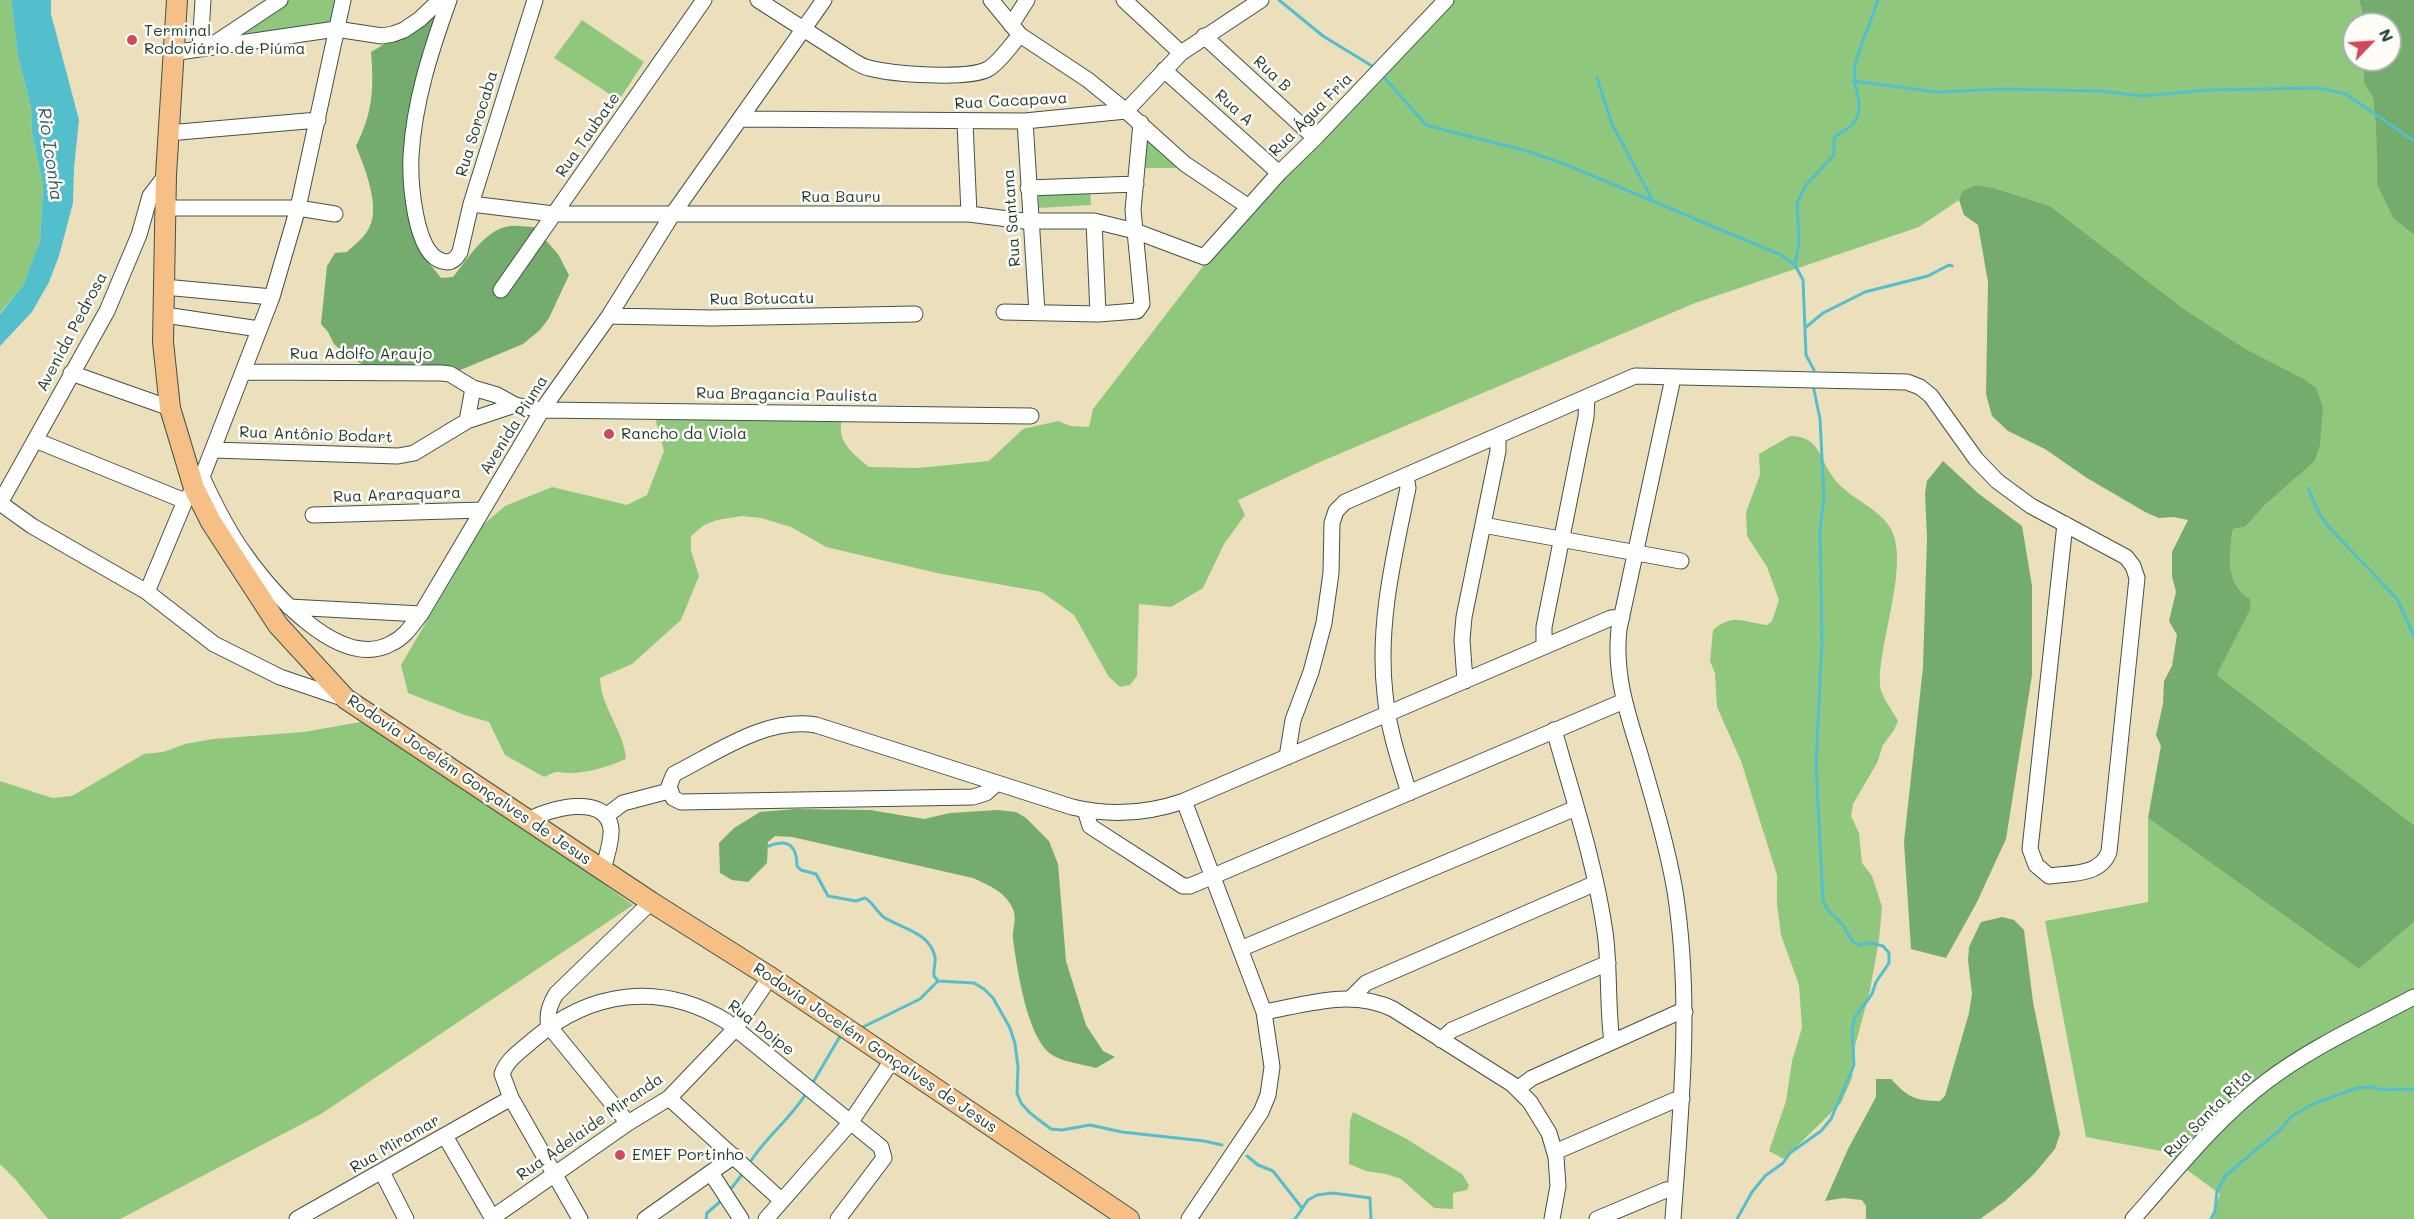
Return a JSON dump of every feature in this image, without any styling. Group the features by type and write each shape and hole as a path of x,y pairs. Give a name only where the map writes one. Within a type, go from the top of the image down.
{"main road":[{"name":"Rodovia Jocelém Gonçalves de Jesus","path":"177,0 166,175 163,342 170,408 194,489 211,522 278,625 346,699 651,902 770,977 1129,1219"}],"street":[{"path":"203,0 204,48"},
{"path":"204,48 280,0"},
{"path":"147,592 213,450 272,297 298,208 343,0"},
{"path":"172,53 336,29 382,36 393,34 404,30 420,19 440,0"},
{"name":"Rua Sorocaba","path":"449,0 430,52 420,95 411,154 410,184 419,227 431,255 443,262 456,258 535,0"},
{"name":"Rua Taubate","path":"501,290 704,0"},
{"path":"758,0 865,67 917,73 964,74 990,68 1015,30 1027,0"},
{"name":"Avenida Piuma","path":"194,489 270,587 289,607 343,645 358,649 385,647 403,636 421,614 542,410 609,316 672,215 824,0"},
{"path":"991,0 1015,30 1088,80 1141,123 1185,164 1249,207"},
{"path":"1124,0 1181,53"},
{"path":"1126,111 1181,53 1261,0"},
{"name":"Rua Água Fria","path":"1204,257 1279,173 1446,0"},
{"name":"Rua B","path":"1204,36 1315,138"},
{"name":"Rua A","path":"1164,70 1279,173"},
{"name":"Rua Cacapava","path":"740,119 1024,121 1126,111"},
{"path":"168,133 318,120"},
{"name":"Rua Santana","path":"1024,121 1037,313"},
{"path":"965,122 969,214"},
{"path":"1004,312 1098,314 1137,311 1142,304 1133,210 1141,123"},
{"name":"Avenida Pedrosa","path":"0,503 107,311 139,235 150,196 166,175"},
{"path":"1028,188 1136,184"},
{"name":"Rua Bauru","path":"471,204 554,214 969,214 1030,221 1094,221 1135,231 1204,257"},
{"path":"166,208 298,208 335,214"},
{"path":"1094,221 1098,314"},
{"path":"164,287 272,297"},
{"name":"Rua Botucatu","path":"609,316 711,318 915,314"},
{"path":"165,315 259,329"},
{"name":"Rua Adolfo Araujo","path":"244,372 450,374 473,388 497,395 515,405 542,410"},
{"path":"71,373 170,408"},
{"path":"1287,757 1293,720 1311,672 1324,623 1331,573 1334,517 1340,507 1351,499 1635,376 1907,382 1925,391 1936,402 1976,459 1997,481 2031,506 2126,556 2133,566 2137,578 2109,852 2104,862 2095,869 2049,876 2036,865 2031,855 2030,844 2065,524"},
{"path":"1673,378 1635,552 1617,655 1624,701 1668,855 1679,922 1685,1012 1682,1099 1673,1219"},
{"path":"467,421 473,388"},
{"path":"1544,647 1544,627 1586,417 1587,398"},
{"name":"Rua Antônio Bodart","path":"213,450 398,456 414,453 467,421 515,405"},
{"name":"Rua Bragancia Paulista","path":"542,410 1031,416"},
{"path":"1465,681 1462,640 1464,617 1498,451 1498,436"},
{"path":"35,440 194,489"},
{"path":"1407,476 1408,488 1388,592 1383,664 1387,714 1409,793"},
{"path":"0,503 32,526 147,592 214,644 280,677 346,699"},
{"name":"Rua Araraquara","path":"313,516 482,510"},
{"path":"1483,525 1681,561"},
{"path":"289,607 421,614"},
{"path":"996,784 980,796 962,797 681,802 669,791 669,782 674,774 761,730 796,723 816,725 996,784 1085,810 1127,813 1156,809 1184,801 1611,618 1622,617"},
{"path":"1085,810 1090,826 1183,886 1190,886 1624,701"},
{"path":"1554,730 1596,883 1608,963 1609,1023 1612,1042"},
{"path":"606,816 623,803 669,791"},
{"path":"1184,801 1264,1011 1272,1066 1265,1104 1189,1219"},
{"path":"528,820 542,812 584,806 596,808 606,816 611,832 603,870"},
{"path":"1240,948 1576,808"},
{"path":"1352,998 1366,983 1596,883"},
{"path":"628,1123 549,1026 548,1015 550,1004 556,994 651,902"},
{"path":"1441,1040 1452,1030 1608,963"},
{"name":"Rua Adelaide Miranda","path":"492,1218 554,1173 669,1098 735,1029 770,977"},
{"name":"Rua Doipe","path":"511,1098 502,1074 511,1059 549,1026 586,1007 605,1000 652,995 697,1005 735,1029 883,1150 884,1158 838,1219"},
{"name":"Rua Santa Rita","path":"2133,1219 2224,1119 2265,1082 2294,1061 2414,997"},
{"path":"1264,1011 1352,998 1382,1004 1517,1089 1540,1117 1555,1152 1558,1185 1552,1219"},
{"path":"1517,1089 1532,1077 1679,1012 1685,1012"},
{"path":"766,1219 850,1123 893,1059"},
{"path":"511,1098 580,1219"},
{"name":"Rua Miramar","path":"297,1219 318,1214 382,1172 511,1098"},
{"path":"669,1098 781,1200"},
{"path":"1555,1152 1682,1099"},
{"path":"445,1136 492,1218"},
{"path":"652,1217 734,1156"},
{"path":"382,1172 406,1219"},
{"path":"711,1173 741,1219"},
{"path":"1597,1219 1666,1190 1676,1189"}],"green space":[{"path":"0,0 11,0 18,57 31,107 32,133 43,185 40,241 24,284 0,313"},
{"path":"283,0 341,0 333,32 202,53"},
{"path":"1451,0 2359,0 2362,12 2342,12 2342,72 2364,72 2364,83 2373,98 2377,185 2393,218 2414,235 2414,825 2217,675 2251,608 2250,599 2236,585 2233,577 2230,549 2233,529 2245,527 2265,505 2314,462 2302,378 2246,349 2184,309 2050,206 1994,188 1975,185 1962,191 1959,200 1919,227 1695,303 1320,462 1238,500 1245,515 1224,544 1203,588 1171,607 1139,604 1137,676 1130,685 1120,687 1109,677 1074,615 1042,592 937,573 826,547 791,527 761,518 742,516 717,520 704,525 691,536 691,551 699,576 681,620 632,664 600,678 604,699 621,738 626,759 606,767 578,773 556,772 544,777 505,755 489,722 408,693 401,665 484,524 505,506 552,487 627,505 647,495 664,451 653,410 843,416 841,432 846,445 869,467 918,468 989,461 1023,429 1058,421 1071,426 1089,427 1093,409 1208,260 1326,125"},
{"path":"2359,0 2414,0 2414,235 2393,218 2377,185 2373,98 2364,83 2364,72 2402,72 2402,12 2362,12"},
{"path":"437,4 438,29 412,162 411,229 422,254 441,278 453,277 477,246 501,228 534,227 558,254 569,275 549,318 540,330 523,344 458,371 367,367 346,355 334,344 321,324 327,266 335,253 347,252 362,238 372,219 370,187 356,146 366,122 371,100 371,52 410,29"},
{"path":"582,20 644,62 619,100 554,58"},
{"path":"1136,130 1181,168 1136,168"},
{"path":"1090,185 1091,205 1039,208 1038,187"},
{"path":"1975,185 1994,188 2050,206 2184,309 2246,349 2302,378 2316,388 2323,407 2320,445 2314,462 2265,505 2245,527 2233,529 2230,558 2233,577 2236,585 2250,599 2251,608 2217,675 2414,825 2414,922 2359,969 2148,818 2161,746 2156,735 2163,704 2164,681 2172,666 2177,635 2169,621 2176,592 2172,576 2172,552 2188,520 2174,517 2159,518 2147,513 2087,478 2045,449 2008,431 1992,416 1986,394 1988,282 1978,225 1964,215 1959,200 1962,191"},
{"path":"1790,436 1808,440 1814,445 1836,481 1879,515 1891,529 1896,544 1897,562 1880,684 1884,698 1898,721 1853,804 1851,816 1859,833 1862,863 1872,876 1882,907 1879,940 1870,990 1855,1046 1852,1078 1841,1103 1784,1159 1769,1151 1786,1101 1792,1061 1802,1028 1799,985 1781,935 1777,904 1777,875 1741,761 1717,707 1715,673 1710,661 1713,630 1720,625 1732,620 1767,625 1772,621 1779,600 1767,567 1747,536 1746,512 1760,475 1759,454"},
{"path":"1943,461 1979,494 2022,526 2032,586 2032,675 2006,839 1977,902 1946,958 1911,949 1904,842 1923,667 1927,538 1925,493 1927,481"},
{"path":"366,721 409,754 551,846 633,905 321,1114 120,1219 48,1219 0,1164 0,781 52,798 72,796 144,754 163,752 185,744 213,739 304,732"},
{"path":"796,809 870,810 924,819 950,813 998,810 1016,812 1026,818 1049,841 1058,864 1066,961 1086,1025 1103,1051 1115,1057 1096,1068 1059,1058 1048,1052 1040,1042 1028,1015 1020,982 1013,939 1014,911 1009,901 1000,893 973,878 792,837 775,836 768,842 767,863 748,882 732,880 720,873 719,843 734,828 760,812"},
{"path":"2148,818 2359,969 2414,922 2414,1219 2211,1219 2220,1194 2161,1151 2086,1137 2045,921 2148,902"},
{"path":"2002,917 2014,920 2024,930 2033,1002 2060,1134 2055,1149 2034,1174 2005,1201 1980,1219 1866,1219 1866,1206 1862,1200 1843,1198 1825,1201 1849,1147 1876,1097 1876,1079 1891,1079 1907,1094 1918,1099 1940,1101 1945,1096 1969,1013 1972,994 1968,960 1969,947 1981,922"},
{"path":"1353,1112 1405,1138 1462,1174 1469,1185 1467,1190 1453,1193 1453,1209 1434,1208 1401,1179 1366,1171 1349,1164 1350,1121"}],"water":[{"name":"Rio Iconha","path":"11,0 51,0 51,14 79,120 73,203 59,256 49,282 32,312 0,346 0,314 24,284 40,241 43,185 32,133 31,107 18,57"}],"waterway":[{"path":"1279,0 1323,36 1372,66"},
{"path":"1795,265 1799,241 1797,203 1806,185 1834,155 1834,138 1851,126 1857,117 1859,103 1855,66 1878,0"},
{"path":"1383,76 1426,125 1530,152 1567,165 1781,255 1795,265 1803,280 1806,355 1814,370"},
{"path":"1597,78 1612,124 1653,201"},
{"path":"1853,81 1937,92 2003,89 2102,91 2142,96 2208,90 2319,88 2346,94 2414,141"},
{"path":"1806,327 1823,313 1865,292 1928,276 1949,265 1952,266"},
{"path":"1737,1219 1752,1192 1765,1176 1783,1163 1790,1153 1821,1131 1831,1119 1854,1065 1852,1030 1855,1017 1872,994 1876,982 1889,963 1889,953 1883,946 1871,943 1859,945 1852,941 1843,925 1827,909 1823,900 1816,764 1822,640 1820,530 1824,498 1820,419 1813,385"},
{"path":"2308,488 2327,525 2397,599 2414,636"},
{"path":"769,846 782,843 790,846 797,859 797,866 801,870 816,874 828,896 856,901 865,898 885,918 921,937 932,949 935,957 934,976 938,981 974,983 993,998 1010,1028 1015,1044 1018,1067 1017,1093 1021,1103 1051,1129 1062,1130 1090,1125 1122,1132 1222,1145"},
{"path":"859,1029 920,999 938,981"},
{"path":"812,1084 839,1038 844,1036"},
{"path":"2211,1219 2215,1211 2217,1191 2226,1175 2281,1129 2292,1116 2313,1104 2357,1088 2414,1089"},
{"path":"749,1164 807,1092"},
{"path":"1247,1156 1258,1165 1273,1171 1302,1208"},
{"path":"730,1190 744,1172"},
{"path":"1295,1219 1308,1200 1317,1195 1333,1193 1370,1198 1371,1219"},
{"path":"706,1219 707,1213 722,1200"}],"place":[{"name":"Terminal Rodoviário de Piúma","path":"132,40"},
{"name":"Rancho da Viola","path":"609,434"},
{"name":"EMEF Portinho","path":"620,1155"}]}
